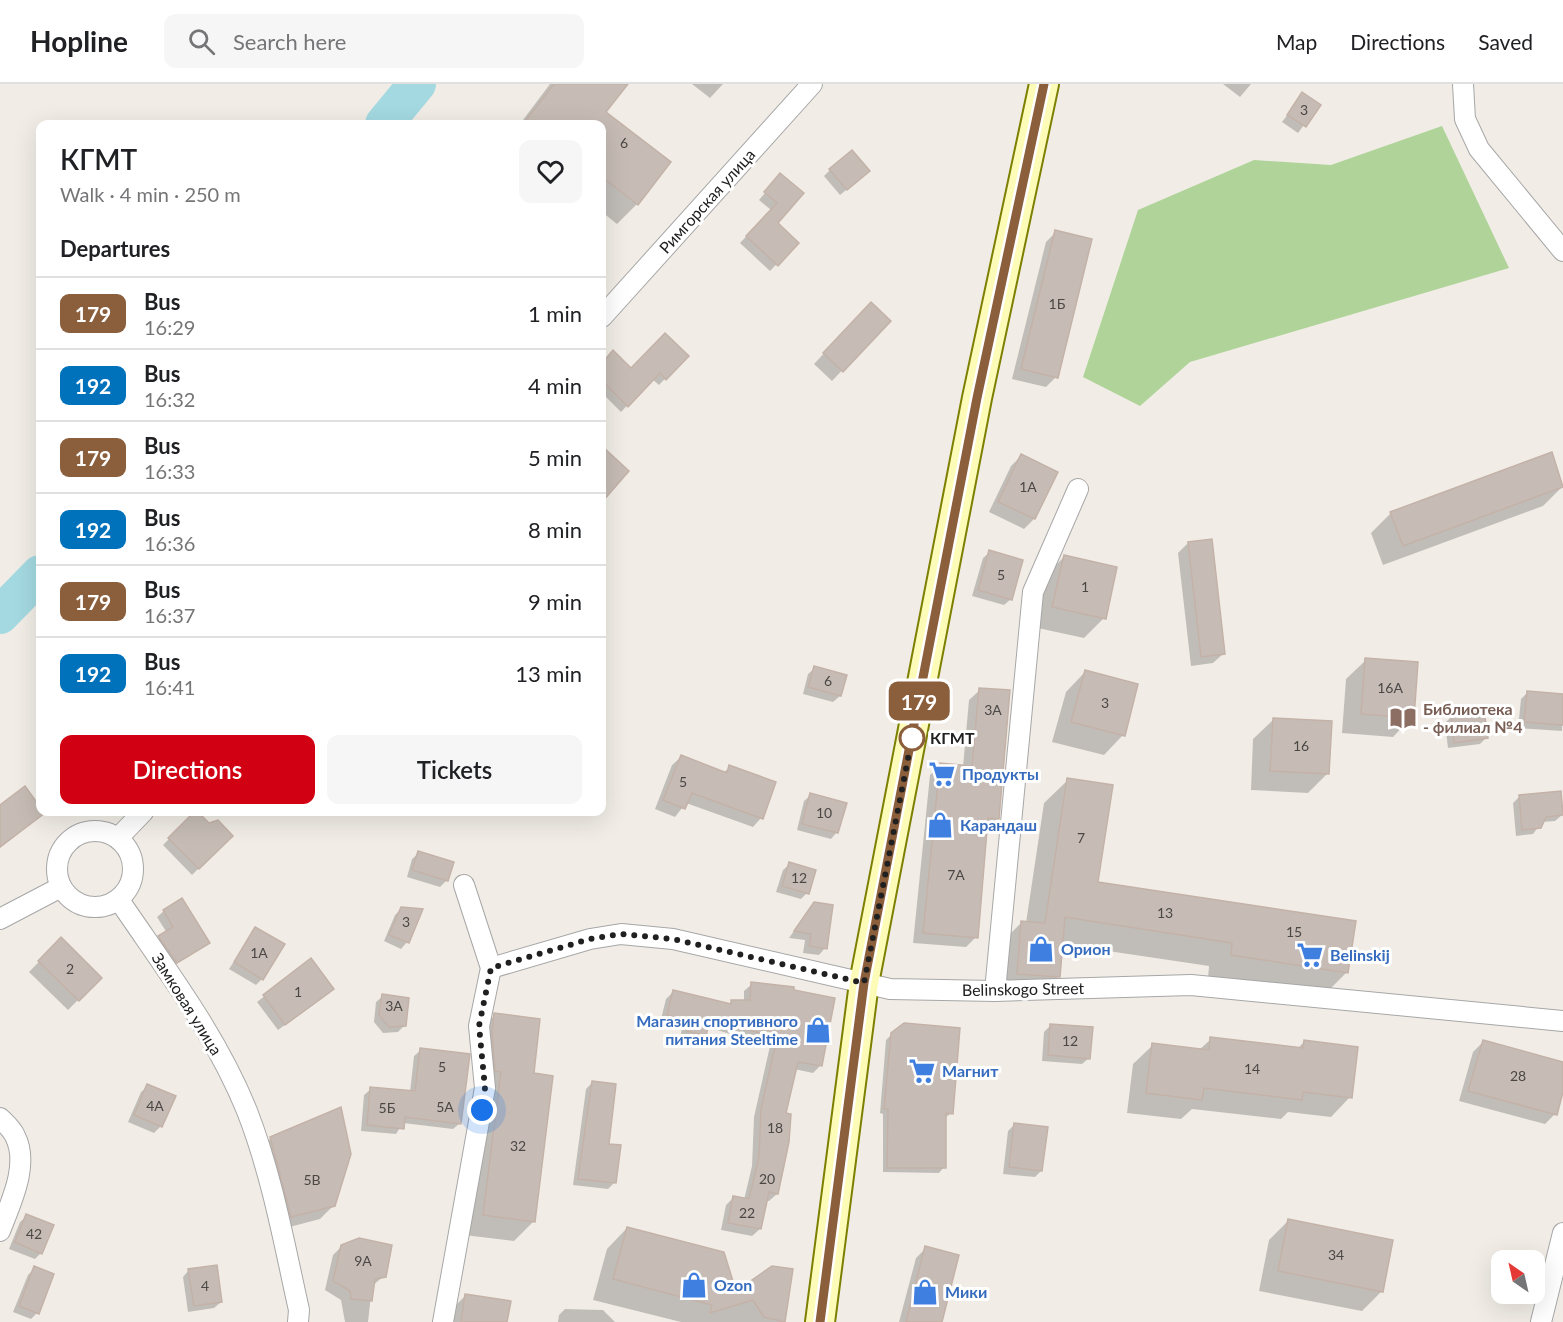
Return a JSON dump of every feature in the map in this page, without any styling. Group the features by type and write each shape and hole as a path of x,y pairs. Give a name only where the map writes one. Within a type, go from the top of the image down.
{"main road":[{"path":"820,1322 864,983 977,398 1044,84"}],"street":[{"name":"Римгорская улица","path":"606,313 812,84"},
{"path":"1463,84 1465,119 1479,149 1563,251"},
{"path":"995,991 1034,592 1078,489"},
{"path":"118,838 139,816"},
{"path":"94,831 106,832 118,838 132,857 134,868 127,891 119,900 98,908 76,903 61,887 57,862 70,840 81,833 94,831"},
{"path":"442,1322 485,1088 479,1026 491,968 464,885"},
{"path":"0,919 61,887"},
{"name":"Замковая улица","path":"119,900 208,1033 246,1110 269,1177 299,1310 298,1322"},
{"name":"Belinskogo Street","path":"491,968 590,939 621,934 673,939 890,989 995,991 1191,985 1563,1021"},
{"path":"0,1118 15,1136 20,1161 16,1189 0,1231"},
{"path":"1541,1322 1563,1233"}],"green space":[{"path":"1442,126 1509,268 1190,362 1140,406 1083,377 1138,210 1254,160 1331,165"}],"building":[{"path":"554,84 628,84 606,112 671,162 638,205 606,180 606,120 526,120"},
{"path":"1302,92 1321,105 1306,127 1287,115"},
{"path":"852,150 870,171 847,190 829,169"},
{"path":"780,173 804,193 778,223 799,243 778,266 746,236 777,203 764,192"},
{"path":"1055,230 1092,239 1058,378 1021,369"},
{"path":"871,302 891,321 843,372 823,353"},
{"path":"665,333 689,356 666,380 660,373 628,407 606,385 606,358 613,350 631,368"},
{"path":"606,450 629,471 606,497"},
{"path":"1552,452 1563,487 1403,546 1390,512"},
{"path":"1021,454 1058,472 1035,519 998,502"},
{"path":"1212,539 1225,654 1201,657 1188,542"},
{"path":"989,550 1023,560 1012,600 978,590"},
{"path":"1064,555 1117,567 1106,619 1052,607"},
{"path":"1365,658 1418,662 1414,718 1361,714"},
{"path":"814,666 847,675 841,696 808,687"},
{"path":"1085,670 1138,684 1125,736 1071,722"},
{"path":"979,688 1010,690 999,819 988,818 978,938 923,933 940,763 972,766"},
{"path":"1527,691 1563,694 1563,725 1524,722"},
{"path":"1484,710 1488,738 1454,743 1451,715"},
{"path":"1273,718 1332,721 1329,774 1270,771"},
{"path":"681,755 727,773 729,765 776,782 763,819 692,793 685,809 663,800"},
{"path":"1067,778 1113,785 1098,882 1356,921 1348,973 1231,955 1232,943 1065,917 1060,977 1017,974 1021,921 1045,923"},
{"path":"25,786 36,801 36,816 41,816 0,847 0,805"},
{"path":"1561,791 1563,815 1546,817 1541,828 1522,830 1519,795"},
{"path":"810,793 847,803 838,833 802,824"},
{"path":"190,816 202,816 209,823 218,820 233,836 199,869 168,838"},
{"path":"418,851 454,862 448,881 412,870"},
{"path":"789,862 816,870 809,894 782,886"},
{"path":"182,898 210,943 177,963 158,936 173,927 163,910"},
{"path":"814,902 833,905 827,949 809,946 811,934 794,931"},
{"path":"401,907 423,909 409,943 389,935"},
{"path":"255,927 285,944 263,980 234,962"},
{"path":"61,937 102,978 79,1001 38,961"},
{"path":"311,958 334,989 285,1025 263,995"},
{"path":"751,982 794,987 794,990 835,998 822,1066 798,1062 786,1113 791,1114 789,1142 778,1194 769,1192 761,1229 728,1223 733,1196 749,1199 759,1157 761,1109 777,1038 710,1019 706,1036 687,1031 689,1020 667,1015 673,990 731,1004 731,1000 750,1000"},
{"path":"382,994 409,998 406,1026 389,1027 379,1015"},
{"path":"494,1013 540,1019 534,1073 553,1076 535,1222 483,1215 501,1072 495,1071 492,1033"},
{"name":"Магнит","path":"904,1023 960,1028 953,1114 946,1113 946,1168 887,1168 888,1109 884,1109 891,1033"},
{"path":"1050,1024 1093,1027 1090,1059 1048,1055"},
{"path":"1210,1037 1303,1048 1304,1040 1358,1047 1352,1098 1303,1092 1302,1100 1204,1088 1202,1100 1146,1093 1152,1043 1209,1050"},
{"path":"1483,1040 1563,1062 1563,1092 1557,1115 1468,1091"},
{"path":"420,1048 470,1054 461,1124 405,1117 404,1129 367,1125 370,1087 415,1091"},
{"path":"592,1081 616,1084 609,1144 621,1145 616,1183 578,1179"},
{"path":"147,1084 176,1096 162,1127 134,1115"},
{"path":"341,1107 351,1154 335,1206 291,1217 270,1137"},
{"path":"1014,1123 1048,1127 1042,1171 1009,1167"},
{"path":"26,1214 54,1225 42,1254 15,1242"},
{"path":"1288,1219 1393,1240 1383,1292 1278,1271"},
{"path":"627,1227 724,1252 736,1291 772,1266 793,1269 785,1322 764,1317 753,1300 710,1313 712,1305 613,1279"},
{"path":"359,1238 392,1245 386,1277 375,1279 372,1301 351,1299 350,1291 333,1281 341,1245"},
{"path":"925,1246 959,1255 942,1322 906,1322"},
{"path":"217,1265 222,1302 194,1306 188,1269"},
{"path":"34,1266 54,1274 39,1314 19,1306"},
{"path":"465,1294 511,1301 507,1322 461,1322"}],"waterway":[{"path":"387,120 417,84"},
{"path":"0,615 36,578"}],"bus line":[{"name":"179","path":"820,1322 864,983 977,398 1044,84"}],"place":[{"name":"Библиотека - филиал №4","path":"1403,718"},
{"name":"КГМТ","path":"912,738"},
{"name":"Продукты","path":"942,774"},
{"name":"Карандаш","path":"940,825"},
{"name":"Орион","path":"1041,949"},
{"name":"Belinskij","path":"1310,955"},
{"name":"Магазин спортивного питания Steeltime","path":"818,1030"},
{"name":"Магнит","path":"922,1071"},
{"name":"Ozon","path":"694,1285"},
{"name":"Мики","path":"925,1292"}],"route":[{"path":"482,1110 485,1088 479,1026 491,968 590,939 621,934 673,939 864,983 912,738"}]}
